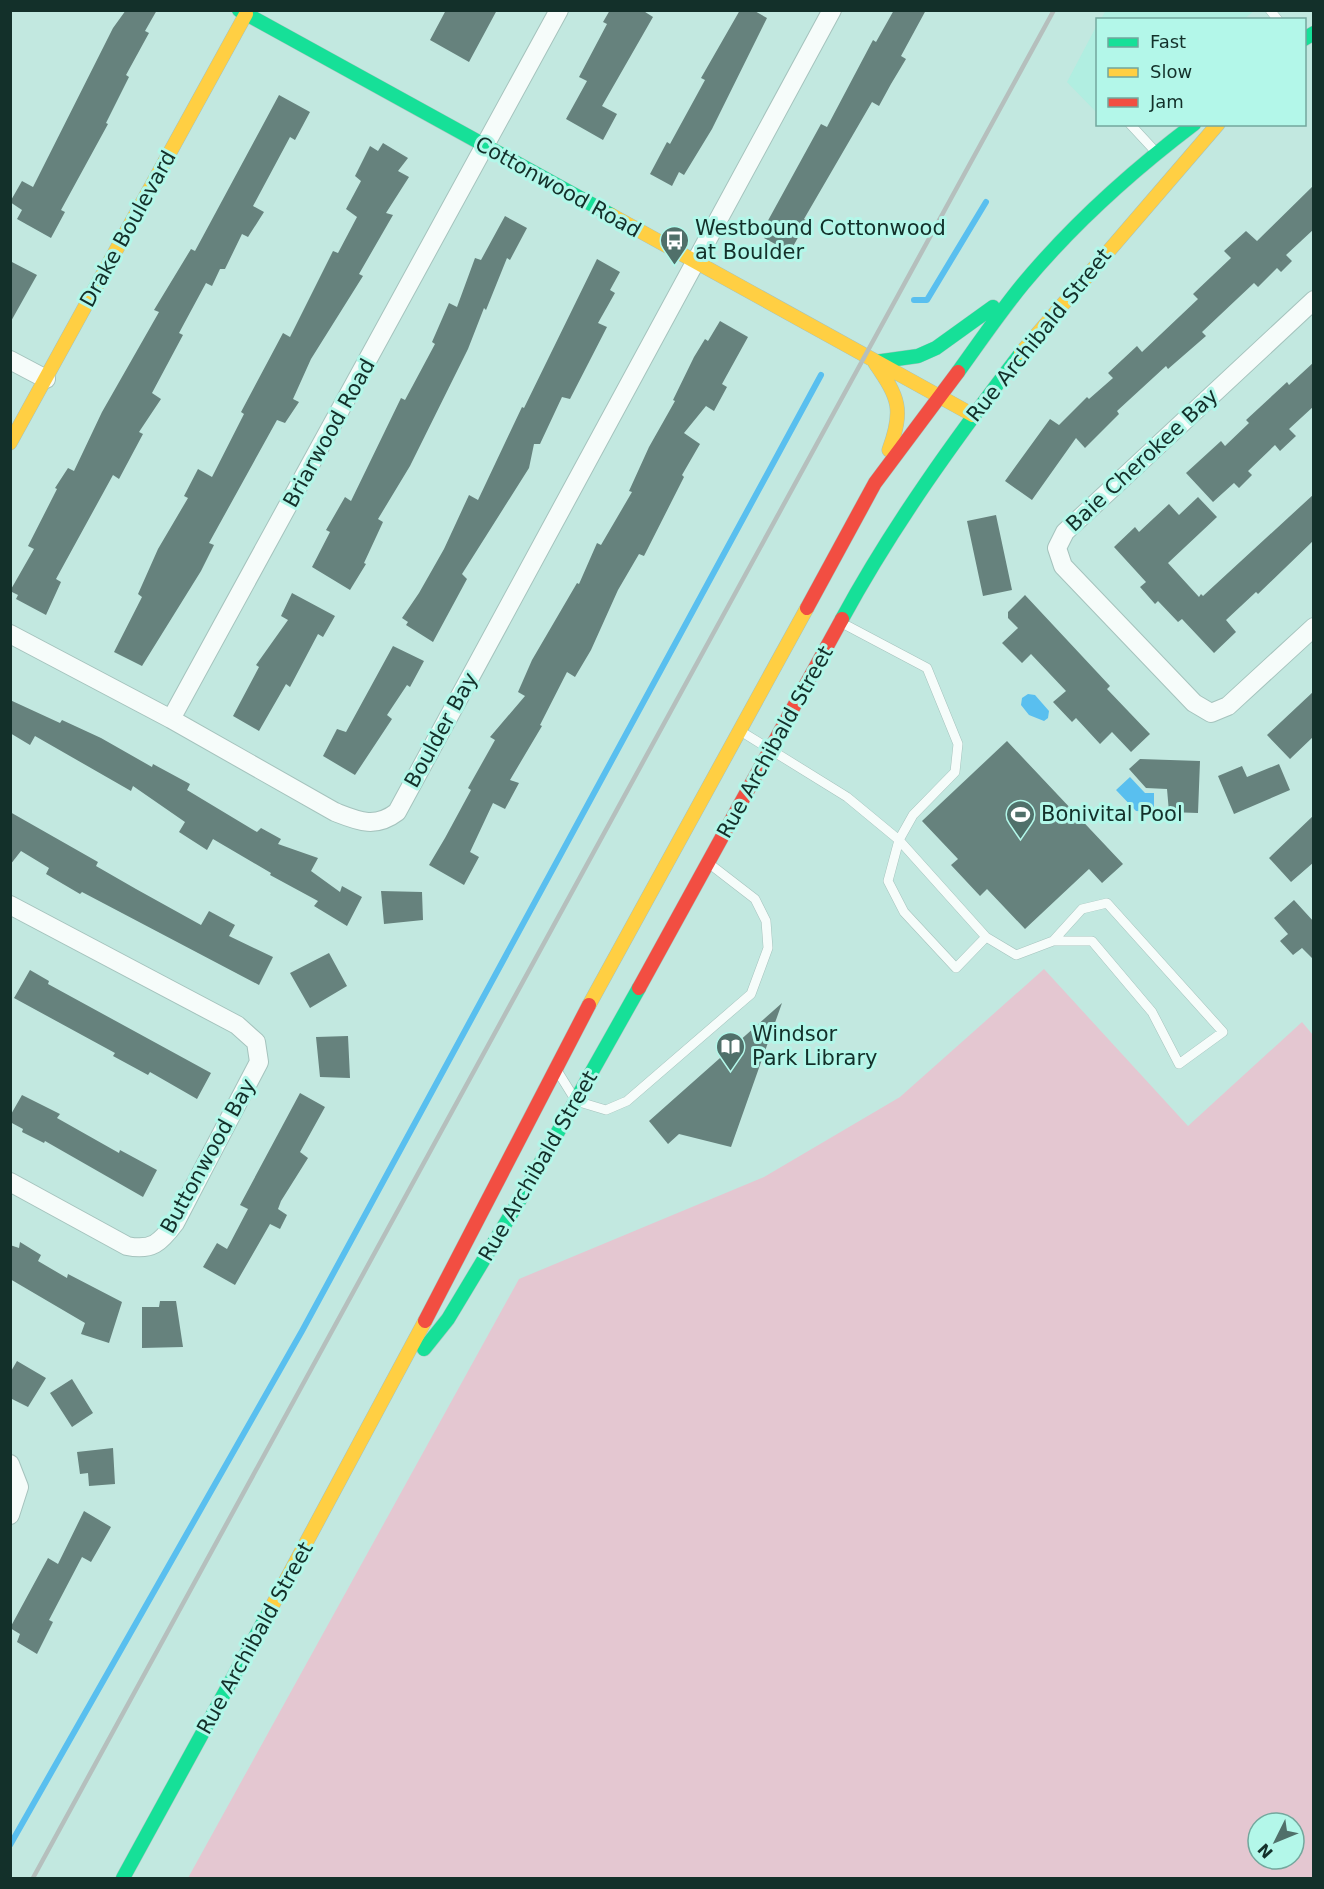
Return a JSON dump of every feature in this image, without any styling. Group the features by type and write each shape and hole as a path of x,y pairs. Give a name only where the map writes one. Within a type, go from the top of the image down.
{"main road":[{"name":"Cottonwood Road","path":"242,12 695,264 875,362 939,394 973,415"},
{"name":"Drake Boulevard","path":"10,443 242,12"},
{"name":"Rue Archibald Street","path":"123,1878 387,1397 555,1067 875,483 1023,284 1079,222 1156,153 1191,126"},
{"name":"Rue Archibald Street","path":"387,1397 448,1319 576,1101 841,622 907,510 973,415 1092,267 1216,126"},
{"path":"875,483 899,424 901,410 896,392 875,362 918,356 936,348 1023,284"}],"street":[{"name":"Briarwood Road","path":"171,720 559,10"},
{"name":"Boulder Bay","path":"10,634 171,720 335,812 362,823 386,820 397,812 832,10"},
{"name":"Baie Cherokee Bay","path":"1314,300 1065,532 1057,548 1063,566 1194,703 1211,713 1228,706 1314,627"},
{"path":"10,360 46,379"},
{"name":"Buttonwood Bay","path":"10,905 237,1025 256,1042 259,1062 175,1223 159,1242 143,1249 127,1246 10,1182"},
{"path":"10,1464 19,1487 10,1515"}],"lane":[{"path":"1132,126 1156,153"},
{"path":"841,622 927,668 958,744 955,772 912,815 899,840 888,881 904,912 956,968 986,937"},
{"path":"740,731 847,797 899,840 986,937 1016,956 1053,941 1092,941 1152,1012 1179,1064 1223,1032 1107,903 1082,909 1053,941"},
{"path":"555,1067 576,1101 606,1110 627,1101 750,994 768,948 766,921 755,899 708,862"}],"shaded area":[{"path":"1106,10 1254,10 1245,18 1102,18"},
{"path":"1096,27 1096,112 1067,82"},
{"path":"1044,969 1188,1126 1302,1022 1313,1035 1313,1878 188,1878 519,1279 764,1177 900,1097"}],"water":[{"path":"1028,694 1035,695 1049,711 1048,718 1044,721 1029,715 1021,705 1022,698"},
{"path":"1130,777 1145,793 1154,793 1154,812 1136,811 1116,790"}],"building":[{"path":"126,10 157,10 145,31 149,33 126,75 129,77 106,123 108,124 61,210 65,212 51,238 17,219 22,210 10,202 22,181 33,187 113,28"},
{"path":"446,10 497,10 469,62 430,40"},
{"path":"610,10 642,10 653,17 602,106 617,114 603,140 566,119 587,81 579,77 607,24 603,22"},
{"path":"740,10 753,10 767,18 712,129 684,175 679,172 672,186 650,174 667,142 670,144 705,80 701,78"},
{"path":"894,10 926,10 901,56 906,59 879,106 872,102 804,219 807,221 790,252 764,238 770,228 765,226 821,124 827,127 873,40 876,42"},
{"path":"279,95 310,112 295,140 290,137 253,206 264,212 248,237 242,234 225,269 220,269 212,286 206,283 179,333 183,335 152,393 161,399 139,432 143,434 119,479 113,475 56,579 61,582 46,615 16,599 18,595 10,591 34,549 28,546 57,489 55,488 68,468 74,471 102,412 159,312 154,310 191,249 195,251"},
{"path":"383,143 408,158 398,171 409,177 386,213 393,215 359,274 363,276 311,359 293,399 299,402 285,423 277,420 209,543 214,545 201,571 142,666 114,652 142,597 138,594 158,549 188,498 184,496 198,469 212,477 244,414 241,412 283,333 290,337 333,251 338,253 357,217 346,209 361,181 355,176 370,146 378,151"},
{"path":"1314,185 1314,229 1286,255 1292,261 1281,272 1277,268 1258,287 1254,283 1202,332 1206,336 1168,369 1166,366 1117,411 1119,414 1085,448 1076,438 1032,500 1005,481 1050,419 1059,425 1087,397 1089,399 1113,378 1108,373 1137,346 1142,352 1198,299 1193,294 1231,258 1224,251 1246,231 1257,241"},
{"path":"505,216 527,228 510,260 507,258 468,349 410,466 378,519 383,522 364,563 366,564 350,590 312,567 330,532 326,530 345,497 351,501 401,398 405,400 435,344 432,342 449,303 457,307 475,258 481,260"},
{"path":"597,259 620,272 610,290 615,293 598,323 607,327 570,399 562,397 540,444 534,444 529,468 462,574 467,579 433,642 406,625 408,622 402,618 444,549 469,495 478,500"},
{"path":"10,261 37,275 10,323"},
{"path":"720,321 748,337 722,384 727,387 714,411 706,406 684,433 700,444 682,475 684,477 644,556 639,554 618,590 591,650 575,677 567,672 540,725 542,726 510,780 519,783 505,809 493,803 470,852 479,857 464,885 429,865 471,790 468,788 495,740 490,737 525,696 518,692 532,660 577,583 579,584 597,543 601,545 632,492 629,491 649,447 675,401 673,400 694,357 705,339 708,341"},
{"path":"1314,362 1314,406 1289,429 1296,436 1280,451 1275,445 1248,471 1252,475 1239,488 1234,483 1213,502 1186,473 1221,441 1225,446 1249,423 1246,420 1287,382 1289,385"},
{"path":"1314,494 1314,540 1258,594 1256,592 1226,620 1236,632 1214,653 1182,619 1178,622 1158,601 1155,604 1140,587 1146,582 1114,547 1135,527 1139,532 1169,504 1179,515 1198,497 1217,517 1168,563 1199,597 1201,594 1203,596"},
{"path":"996,515 1012,590 983,596 967,521"},
{"path":"292,593 335,616 323,637 318,634 290,687 286,684 259,731 233,716 259,667 256,665 288,620 281,616"},
{"path":"1025,595 1110,686 1107,689 1150,734 1131,752 1112,732 1100,744 1076,718 1072,722 1053,702 1066,691 1031,654 1022,663 1002,643 1018,628 1008,618 1008,612"},
{"path":"393,646 424,661 410,687 407,685 387,715 392,719 355,775 323,756 337,729 346,732"},
{"path":"1314,691 1314,736 1290,759 1267,735"},
{"path":"10,700 60,723 62,720 101,738 152,767 153,764 190,784 187,790 257,832 261,828 281,839 278,844 318,858 311,871 340,892 342,886 362,897 347,926 314,906 318,901 270,875 271,873 213,839 207,850 179,832 185,822 133,786 131,791 35,736 30,745 10,733"},
{"name":"Bonivital Pool","path":"1007,741 1123,864 1102,883 1089,869 1025,929 987,889 980,896 951,865 958,859 922,821"},
{"path":"1140,759 1200,761 1198,813 1169,812 1167,789 1146,788 1129,769"},
{"path":"1279,764 1290,790 1234,814 1218,776 1242,766 1247,777"},
{"path":"10,812 98,862 96,866 201,925 209,911 235,925 229,936 273,957 259,985 82,892 80,894 46,874 49,868 21,851 10,865"},
{"path":"1314,815 1314,862 1291,882 1269,858"},
{"path":"381,891 422,892 423,920 384,924"},
{"path":"1294,900 1314,922 1314,960 1302,948 1293,955 1280,941 1288,934 1274,918"},
{"path":"329,953 347,986 310,1008 290,973"},
{"path":"30,970 49,981 48,984 211,1073 197,1099 150,1072 148,1075 113,1056 115,1053 14,998"},
{"name":"Windsor Park Library","path":"782,1003 731,1147 679,1134 668,1144 649,1121"},
{"path":"348,1036 350,1078 320,1077 316,1037"},
{"path":"300,1093 325,1107 300,1152 308,1158 281,1201 278,1209 287,1215 280,1229 270,1224 235,1285 203,1267 217,1243 227,1249 248,1209 240,1205"},
{"path":"22,1095 60,1114 57,1118 119,1153 120,1150 157,1170 143,1197 45,1141 44,1143 22,1132 23,1129 10,1122 10,1116"},
{"path":"20,1242 41,1255 38,1261 67,1278 68,1274 122,1302 109,1343 81,1334 85,1323 10,1279 10,1245 19,1248"},
{"path":"160,1301 176,1301 183,1347 142,1348 142,1307 159,1307"},
{"path":"17,1361 46,1378 28,1407 10,1398 10,1373"},
{"path":"72,1379 93,1413 72,1427 50,1393"},
{"path":"113,1448 115,1484 89,1486 88,1473 80,1474 77,1452"},
{"path":"84,1511 111,1527 91,1562 82,1557 49,1620 53,1622 37,1654 17,1642 20,1634 10,1628 48,1558 58,1564"}],"waterway":[{"path":"914,300 927,300 986,202"},
{"path":"10,1845 302,1331 821,375"}],"railway":[{"path":"33,1878 1054,10"}],"traffic: fast":[{"path":"239,10 611,215"},
{"path":"1306,38 1314,33"},
{"path":"958,372 1014,295 1062,240 1126,179 1191,126"},
{"path":"875,362 918,356 936,348 993,307"},
{"path":"842,619 882,550 926,483 1021,353"},
{"path":"424,1349 448,1319 519,1201 639,988"},
{"path":"123,1878 270,1610"}],"traffic: slow":[{"path":"10,443 246,14"},
{"path":"1021,353 1216,126"},
{"path":"611,215 973,415"},
{"path":"875,363 897,404 897,424 889,450"},
{"path":"589,1005 807,608"},
{"path":"270,1610 425,1321"}],"traffic: jam":[{"path":"807,608 875,483 958,372"},
{"path":"639,988 842,619"},
{"path":"425,1321 589,1005"}],"place":[{"name":"Westbound Cottonwood at Boulder","path":"674,266"},
{"name":"Bonivital Pool","path":"1020,840"},
{"name":"Windsor Park Library","path":"731,1072"}]}
